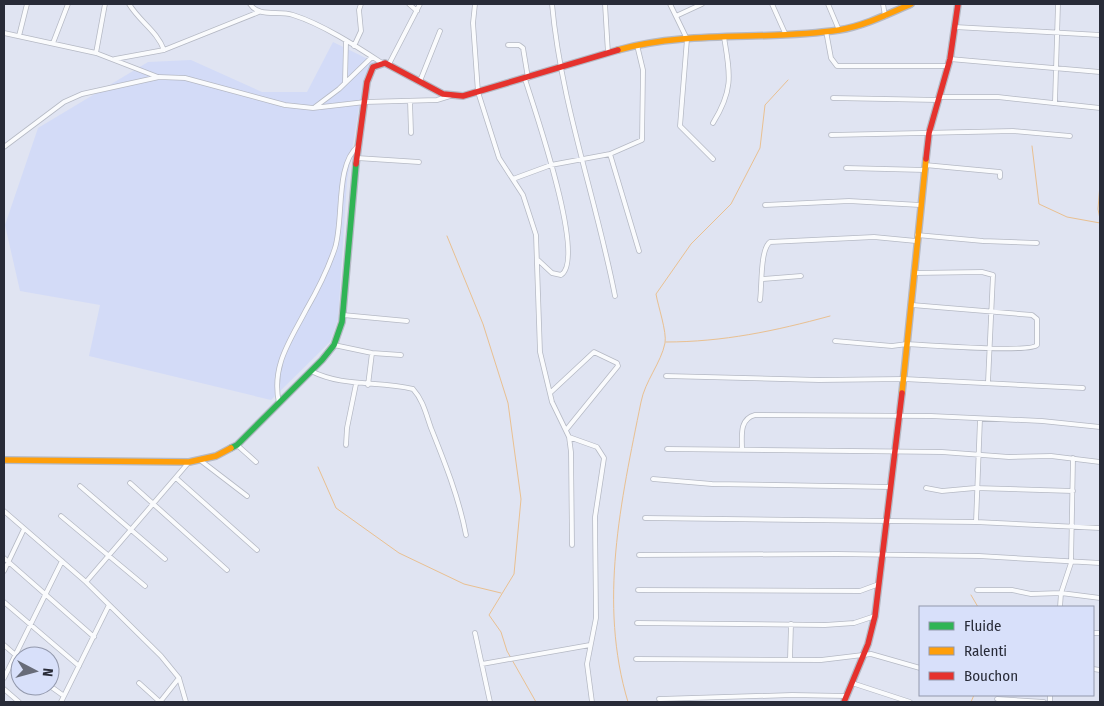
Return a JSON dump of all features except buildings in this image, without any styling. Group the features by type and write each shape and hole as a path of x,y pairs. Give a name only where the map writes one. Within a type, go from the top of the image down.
{"street":[{"path":"19,36 27,4"},
{"path":"53,43 68,4"},
{"path":"96,53 106,4"},
{"path":"130,4 136,16 154,31 164,50"},
{"path":"250,4 260,12"},
{"path":"354,46 361,32 359,10 361,4"},
{"path":"408,4 417,11"},
{"path":"4,460 189,462 216,456 237,445 311,371 334,345 343,315 357,158 371,70 385,63 420,4"},
{"path":"476,4 473,23 478,92 499,158 523,195 536,235 540,352 550,393 569,438 572,465 572,545"},
{"path":"552,4 560,68 609,260 615,296"},
{"path":"605,4 608,53"},
{"path":"670,4 687,39 680,126 713,159"},
{"path":"676,16 702,4"},
{"path":"772,4 785,33"},
{"path":"828,4 839,30"},
{"path":"883,4 885,16"},
{"path":"4,147 64,102 82,94 159,77 185,78 285,105 313,108 365,102 437,100 478,92 637,45 687,39 839,30 864,24 910,4"},
{"path":"659,699 792,695 846,699 868,644 875,616 884,556 904,379 912,305 916,238 929,133 950,59 958,4"},
{"path":"1055,102 1058,4"},
{"path":"112,59 164,50 260,12 291,14 450,96"},
{"path":"956,27 1100,35"},
{"path":"420,81 440,31"},
{"path":"826,31 831,58 837,66 948,66"},
{"path":"4,33 96,53 159,77"},
{"path":"713,123 725,103 729,86 729,69 724,37"},
{"path":"344,82 346,42"},
{"path":"508,45 519,45 523,48 527,78 568,233 569,259 566,272 561,275 552,273 538,260"},
{"path":"513,179 551,165 610,154 642,140 643,70 637,45"},
{"path":"313,108 334,94 372,56"},
{"path":"950,59 1100,72"},
{"path":"833,98 998,97 1100,108"},
{"path":"410,101 411,133"},
{"path":"831,135 1013,131 1070,136"},
{"path":"279,405 276,387 279,367 294,329 306,311 335,248 346,169 350,152 359,145"},
{"path":"610,154 639,251"},
{"path":"357,158 419,162"},
{"path":"846,168 925,168 1000,172 1000,177"},
{"path":"764,205 849,201 920,205"},
{"path":"760,300 764,250 770,242 874,237 1038,243"},
{"path":"913,273 992,274 994,279 990,311 988,382"},
{"path":"763,278 801,276"},
{"path":"835,341 892,346 907,344 1006,350 1035,348 1038,324 1037,319 1032,316 912,305"},
{"path":"343,315 407,321"},
{"path":"334,345 401,355"},
{"path":"368,385 372,352"},
{"path":"550,393 594,352 616,363 618,366 566,430"},
{"path":"311,371 332,380 414,389 452,482 466,535"},
{"path":"666,376 810,380 904,379 946,383 988,382 1083,388"},
{"path":"346,445 348,419 356,384"},
{"path":"742,449 744,424 749,416 755,415 899,416 1042,421 1100,427"},
{"path":"976,522 975,488 980,419"},
{"path":"569,438 597,448 604,458 595,517 596,618 587,664 592,702"},
{"path":"237,445 256,462"},
{"path":"667,449 977,453 1009,457 1072,458 1100,462"},
{"path":"1060,606 1061,593 1071,563 1072,458"},
{"path":"200,460 247,496"},
{"path":"86,582 189,462"},
{"path":"176,478 257,550"},
{"path":"653,479 712,484 891,487"},
{"path":"130,483 227,570"},
{"path":"80,486 165,559"},
{"path":"926,488 942,491 975,488 1073,491"},
{"path":"4,511 62,560 150,644 179,678 186,702"},
{"path":"61,516 145,586"},
{"path":"646,518 888,520 1100,528"},
{"path":"4,571 24,529"},
{"path":"639,555 979,556 1071,563 1100,563"},
{"path":"4,558 94,637"},
{"path":"21,646 62,560"},
{"path":"638,590 860,591 879,584"},
{"path":"977,590 1012,590 1032,594 1061,593 1100,598"},
{"path":"4,602 79,666"},
{"path":"61,702 109,605"},
{"path":"636,623 854,623 875,616"},
{"path":"790,624 790,660"},
{"path":"475,633 490,702"},
{"path":"482,664 590,645"},
{"path":"636,658 836,660 863,654 919,668"},
{"path":"4,678 10,666"},
{"path":"139,683 160,702 179,678"},
{"path":"852,683 910,702"},
{"path":"4,689 20,702"},
{"path":"60,693 64,696"},
{"path":"997,699 1044,702"}],"shaded area":[{"path":"333,42 374,62 364,77 347,181 338,320 330,342 271,400 89,356 100,305 20,291 5,225 38,128 148,62 191,60 262,92 307,92"}],"waterway":[{"path":"628,702 619,665 615,627 616,552 626,477 641,402 665,343 664,326 656,294 691,244 731,204 760,148 765,105 788,80"},
{"path":"1032,146 1039,204 1067,217 1100,223"},
{"path":"1100,184 1098,209 1100,219"},
{"path":"447,236 483,324 508,403 521,499 514,574 489,615 501,632 507,651 536,702"},
{"path":"666,342 708,340 749,335 830,316"},
{"path":"318,467 336,508 399,553 464,584 501,593"},
{"path":"971,595 977,606"},
{"path":"971,702 974,696"}],"traffic: fast":[{"path":"231,448 237,445 322,360 334,345 342,322 356,164"}],"traffic: slow":[{"path":"618,50 673,40 784,35 839,30 867,23 911,4"},
{"path":"902,393 926,159"},
{"path":"4,460 189,462 216,456 231,448"}],"traffic: jam":[{"path":"926,159 929,133 950,59 958,4"},
{"path":"356,164 367,82 373,67 385,63 443,94 463,96 618,50"},
{"path":"844,702 868,644 875,616 902,393"}]}
